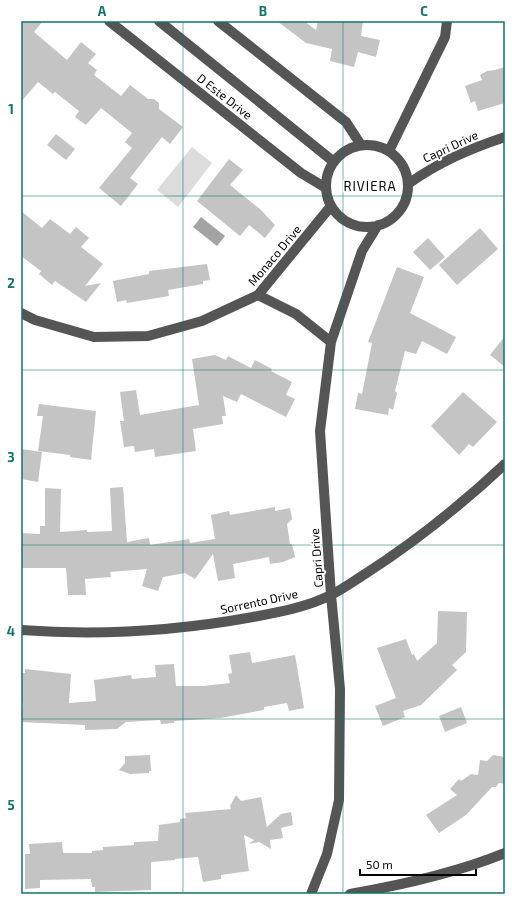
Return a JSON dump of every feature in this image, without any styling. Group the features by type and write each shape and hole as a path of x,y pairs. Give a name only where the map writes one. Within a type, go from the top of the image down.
{"street":[{"name":"D Este Drive","path":"109,21 301,173 326,188"},
{"name":"D Este Drive","path":"159,21 334,162"},
{"path":"218,21 346,122 362,145"},
{"path":"389,152 445,37 448,21"},
{"name":"Capri Drive","path":"408,184 430,168 472,148 505,137"},
{"path":"362,145 380,147 389,152 399,160 405,171 408,184 406,198 400,210 391,219 378,225 365,227 352,224 340,217 331,206 326,188 327,174 334,162 341,154 362,145"},
{"name":"Monaco Drive","path":"21,313 35,320 94,337 148,336 202,321 258,295 331,206"},
{"name":"Capri Drive","path":"311,894 327,854 339,800 340,689 331,595 320,431 331,342 362,251 378,225"},
{"path":"258,295 296,314 331,342"},
{"name":"Sorrento Drive","path":"21,630 49,632 132,632 181,629 298,608 331,595 401,551 472,494 505,464"},
{"path":"350,894 384,888 479,864 505,853"}],"shaded area":[{"path":"192,147 212,163 178,207 157,190"},
{"path":"201,217 225,236 217,246 193,227"}],"building":[{"path":"21,21 43,21 34,32 67,60 81,42 96,54 88,63 97,70 94,75 121,96 130,85 148,99 154,99 159,103 159,109 183,127 170,144 162,137 130,178 138,184 121,206 99,188 132,148 125,142 132,133 101,108 86,125 75,117 79,111 55,92 53,94 38,82 21,102"},
{"path":"277,21 304,21 316,30 318,21 363,21 361,36 380,40 376,57 358,52 354,67 330,61 332,49 306,43"},
{"path":"505,67 505,103 478,111 475,101 471,103 465,86 482,80 480,75 487,71"},
{"path":"56,134 75,149 66,160 47,145"},
{"path":"229,159 243,170 230,185 261,210 275,225 265,238 249,225 240,236 197,201"},
{"path":"21,211 42,228 50,219 70,234 76,227 89,238 81,247 103,264 85,286 101,283 86,302 55,281 52,285 39,274 41,271 21,256"},
{"path":"480,228 498,249 457,285 439,265"},
{"path":"428,238 445,257 430,270 413,252"},
{"path":"207,264 210,280 203,281 203,284 168,290 169,296 127,303 126,300 117,302 113,281 149,274 149,271"},
{"path":"397,267 424,277 410,313 456,337 447,354 422,341 416,354 405,351 395,391 397,393 393,410 389,408 388,415 355,409 358,393 362,394 372,343 368,342"},
{"path":"505,336 505,367 490,355"},
{"path":"215,355 226,360 228,356 251,368 255,360 272,369 271,371 292,382 286,395 295,399 286,417 241,394 237,402 223,396 226,416 222,416 223,424 193,429 196,451 155,457 154,449 135,452 134,446 124,447 120,421 124,421 120,392 136,390 140,415 199,405 192,359"},
{"path":"463,392 497,422 473,447 469,444 459,455 431,426"},
{"path":"39,404 96,411 91,460 70,457 70,455 38,451 43,416 37,416"},
{"path":"21,449 42,452 38,482 21,479"},
{"path":"123,487 127,542 149,538 150,545 189,539 190,543 215,539 211,515 229,511 230,515 275,507 275,511 290,508 292,519 287,524 290,544 292,544 295,557 283,562 270,564 269,557 233,564 235,578 218,581 213,554 195,579 185,573 163,577 158,591 142,586 147,569 110,572 111,577 85,579 86,595 68,595 66,568 21,568 21,533 40,534 40,526 45,526 45,488 61,489 60,532 87,530 87,532 112,531 110,488"},
{"path":"438,611 467,612 466,652 452,665 457,670 421,705 403,711 405,717 383,726 375,706 396,698 377,648 406,639 412,655 414,654 417,661 437,643"},
{"path":"250,652 252,663 295,655 304,708 289,711 287,703 264,707 264,710 220,718 174,721 174,723 161,724 160,720 126,722 117,729 85,730 85,725 21,722 23,703 21,703 21,673 25,673 25,669 71,674 69,703 96,701 94,680 131,675 132,679 156,677 155,665 174,664 176,686 203,686 230,683 228,674 232,673 229,655"},
{"path":"461,707 467,723 445,732 439,716"},
{"path":"150,755 151,771 149,771 149,773 130,774 119,770 125,763 125,756"},
{"path":"493,755 505,757 505,784 499,783 496,787 492,787 466,815 439,833 426,815 457,795 450,789 459,779 461,781 471,774 478,775 480,760 487,761"},
{"path":"236,795 241,801 261,797 267,827 281,814 291,812 293,825 281,828 283,838 270,840 271,849 259,842 249,844 254,840 244,835 249,871 221,875 221,879 203,882 198,857 151,862 151,890 95,892 95,887 92,887 91,879 40,880 40,888 25,889 25,854 30,854 29,844 62,842 63,853 92,853 92,851 103,850 103,847 134,845 134,842 158,841 159,825 180,822 180,819 186,818 185,813 231,809 230,806"}],"district":[{"name":"RIVIERA","path":"370,186"}]}
